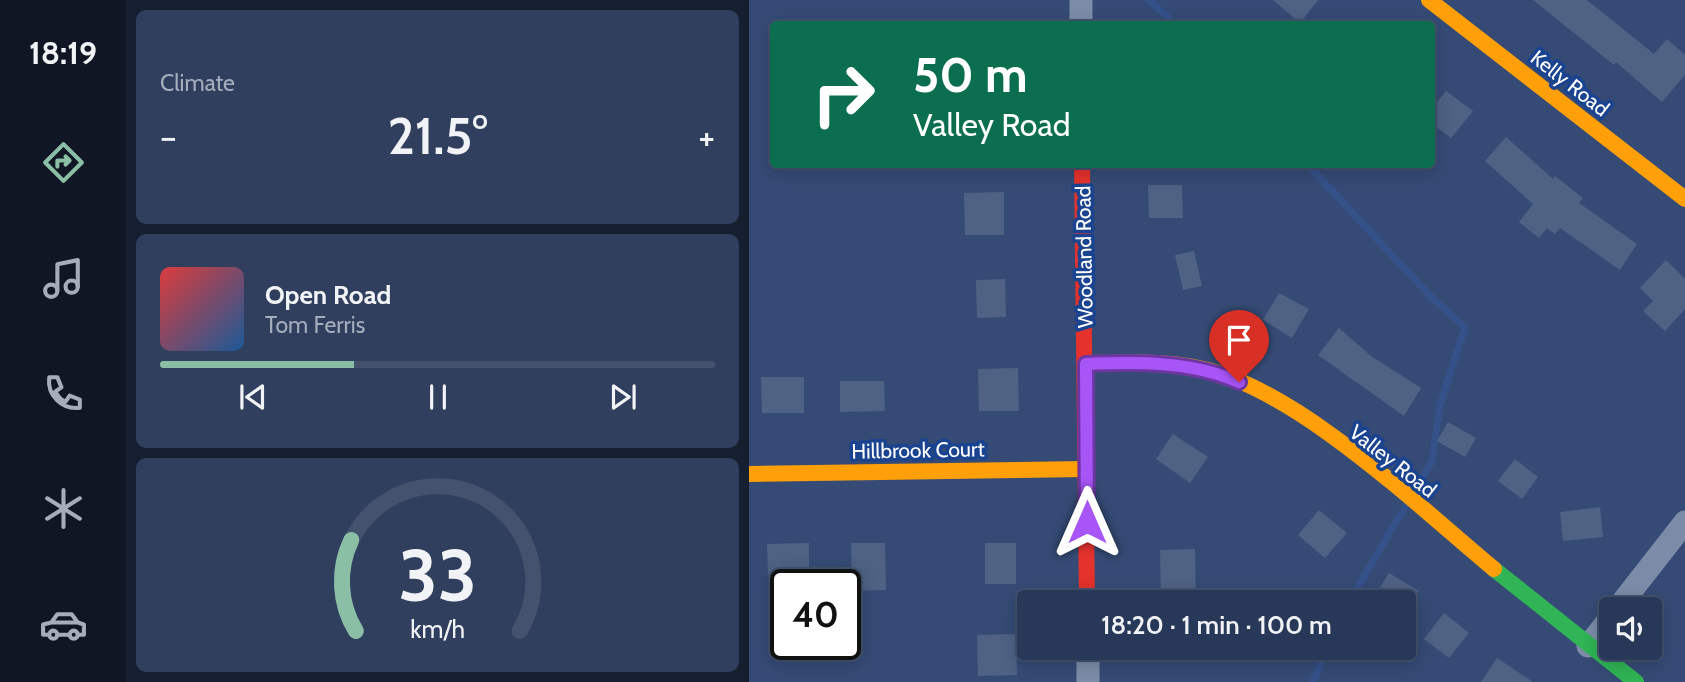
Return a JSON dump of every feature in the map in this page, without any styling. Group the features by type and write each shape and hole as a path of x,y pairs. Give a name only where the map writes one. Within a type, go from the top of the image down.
{"street":[{"path":"1081,0 1081,21"},
{"name":"Kelly Road","path":"1429,0 1685,199"},
{"name":"Woodland Road","path":"1082,168 1087,590"},
{"name":"Valley Road","path":"1086,364 1137,361 1216,372 1262,392 1311,423 1391,485 1636,682"},
{"name":"Hillbrook Court","path":"749,474 1087,469"},
{"path":"1626,597 1685,522"},
{"path":"1588,646 1599,632"},
{"path":"1087,660 1088,682"}],"building":[{"path":"1273,0 1318,0 1302,21 1298,21"},
{"path":"1533,0 1587,0 1654,54 1667,39 1685,55 1685,75 1662,102 1616,62 1614,65"},
{"path":"1446,91 1473,111 1451,138 1435,126 1435,105"},
{"path":"1506,137 1553,179 1555,176 1583,198 1579,203 1637,244 1620,270 1560,228 1555,234 1547,228 1539,238 1519,222 1533,204 1485,161"},
{"path":"1148,185 1182,185 1183,218 1149,218"},
{"path":"1004,192 1004,235 965,235 964,193"},
{"path":"1194,251 1202,286 1183,290 1175,255"},
{"path":"1666,260 1685,279 1685,309 1665,331 1643,311 1653,301 1640,288"},
{"path":"1005,279 1006,317 977,318 976,280"},
{"path":"1279,293 1309,309 1292,338 1263,320"},
{"path":"1339,328 1371,356 1421,388 1404,416 1318,355"},
{"path":"1018,368 1019,411 979,411 978,369"},
{"path":"761,377 804,377 804,413 762,413"},
{"path":"840,381 884,381 885,411 840,412"},
{"path":"1448,422 1476,438 1465,457 1437,441"},
{"path":"1173,434 1208,457 1190,483 1156,459"},
{"path":"1515,459 1538,477 1522,499 1498,481"},
{"path":"1600,507 1603,537 1563,541 1560,512"},
{"path":"1319,510 1347,533 1325,558 1298,535"},
{"path":"809,543 809,569 770,569 768,575 767,544"},
{"path":"851,543 885,543 886,590 861,591 861,569 852,569"},
{"path":"985,543 1016,543 1016,584 985,584"},
{"path":"1195,549 1196,590 1161,590 1160,550"},
{"path":"1389,573 1419,591 1416,596 1416,590 1378,590"},
{"path":"1444,613 1469,633 1449,658 1424,639"},
{"path":"1016,634 1017,675 978,676 977,635"},
{"path":"1497,658 1533,682 1481,682"}],"waterway":[{"path":"1149,0 1172,21"},
{"path":"1311,168 1433,299 1465,327 1440,405 1432,461 1414,492"},
{"path":"1356,590 1406,505"},
{"path":"1313,682 1323,660"}],"traffic: fast":[{"path":"1494,569 1636,682"}],"traffic: slow":[{"path":"1429,0 1685,199"},
{"path":"1086,364 1159,363 1203,369 1240,381 1278,400 1356,453 1494,569"},
{"path":"749,474 1087,469"}],"traffic: jam":[{"path":"1082,168 1087,590"}],"route":[{"path":"1087,522 1086,364 1137,361 1216,372 1239,382"}]}
